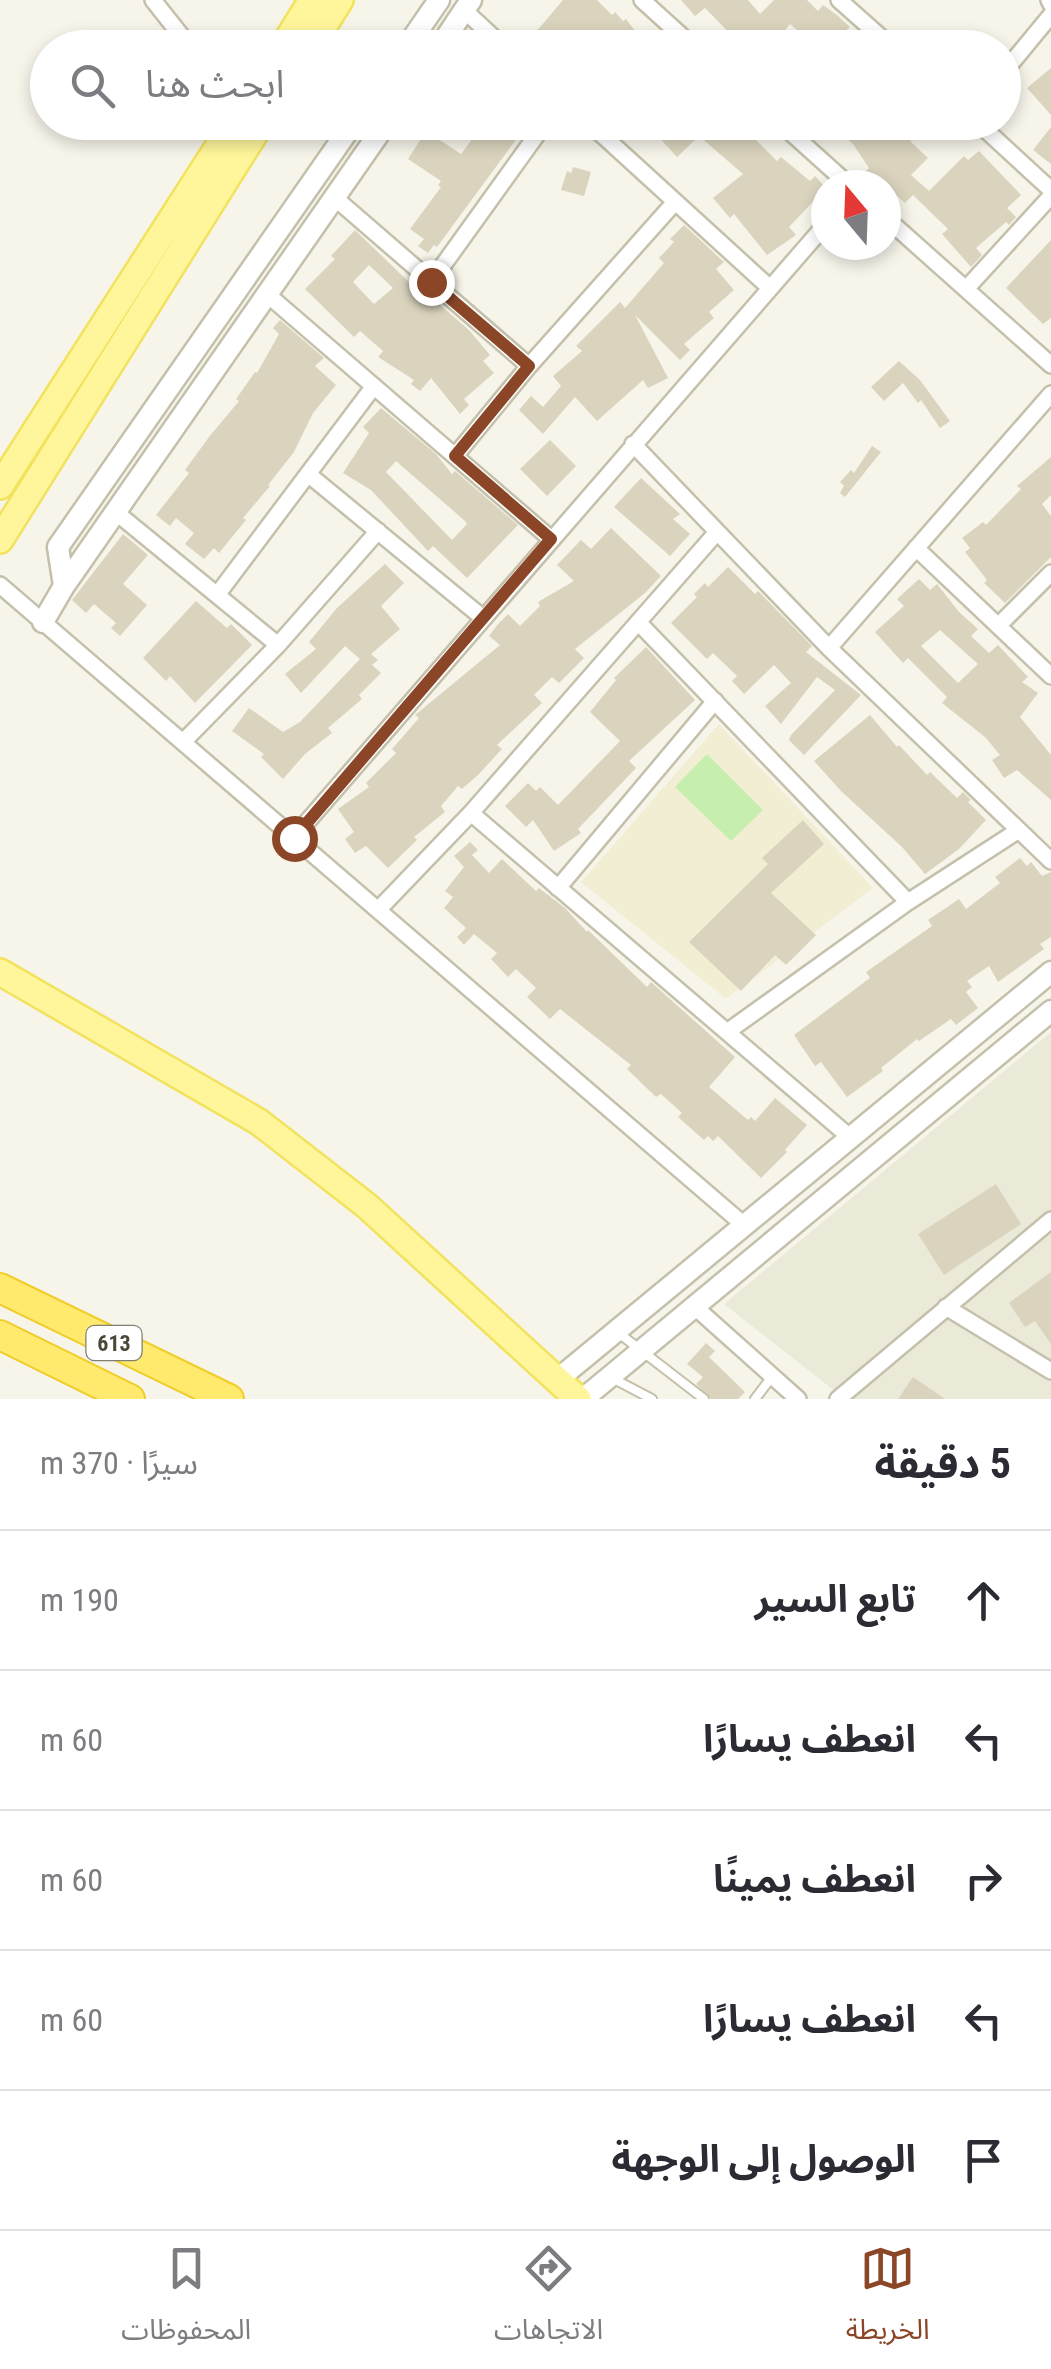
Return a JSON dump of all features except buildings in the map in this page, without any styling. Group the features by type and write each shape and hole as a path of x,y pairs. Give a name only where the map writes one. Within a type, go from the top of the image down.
{"highway":[{"name":"613","path":"0,1288 229,1399"},
{"name":"613","path":"0,1335 130,1399"}],"main road":[{"path":"293,30 312,0"},
{"path":"321,30 340,0"},
{"path":"0,486 222,140"},
{"path":"0,540 251,140"},
{"path":"0,972 259,1122 367,1206 581,1399"}],"street":[{"path":"153,0 177,30"},
{"path":"419,30 440,0"},
{"path":"642,0 675,30"},
{"path":"839,0 872,30"},
{"path":"451,30 468,5 490,30"},
{"path":"1021,51 1051,15"},
{"path":"64,586 58,548 341,140"},
{"path":"43,622 64,586 118,514 375,140"},
{"path":"431,282 533,140"},
{"path":"608,140 770,288"},
{"path":"799,140 832,170"},
{"path":"966,288 1051,193 996,140"},
{"path":"335,198 529,366"},
{"path":"455,456 675,202"},
{"path":"901,231 1051,366"},
{"path":"294,838 811,241"},
{"path":"268,296 551,539"},
{"path":"217,595 374,386"},
{"path":"829,648 1051,394"},
{"path":"633,444 829,648 1051,861"},
{"path":"308,474 484,618"},
{"path":"118,514 278,645"},
{"path":"183,742 278,645 378,531"},
{"path":"378,910 472,813 717,532"},
{"path":"916,548 1051,676"},
{"path":"998,626 1051,574"},
{"path":"0,585 744,1226"},
{"path":"638,622 908,902"},
{"path":"558,888 715,702"},
{"path":"472,813 852,1139"},
{"path":"727,1032 908,902 1018,830"},
{"path":"558,1380 1051,972"},
{"path":"581,1399 1051,1012"},
{"path":"838,1399 1051,1220"},
{"path":"695,1307 798,1399"},
{"path":"946,1307 1051,1371"}],"lane":[{"path":"616,1331 704,1399"},
{"path":"610,1377 652,1399"},
{"path":"754,1399 772,1378"}],"shaded area":[{"path":"719,724 873,888 726,999 581,882"},
{"path":"1051,1032 1051,1399 845,1399 724,1304"}],"green space":[{"path":"707,754 763,810 731,841 675,787"}],"route":[{"path":"294,838 551,539 455,456 529,366 431,282"}]}
